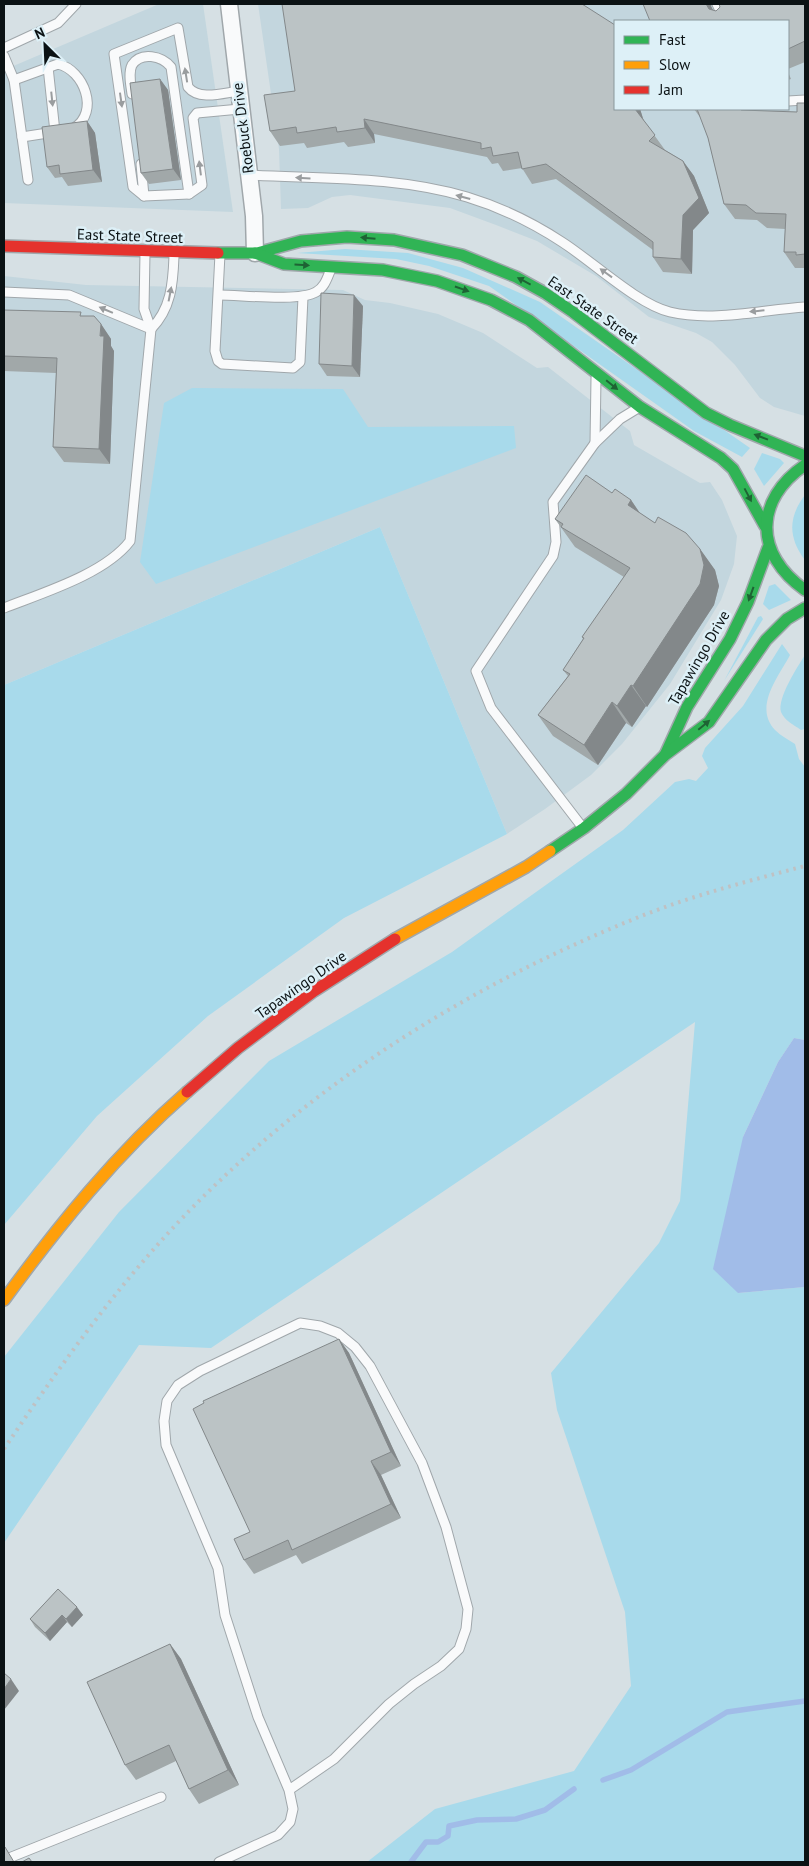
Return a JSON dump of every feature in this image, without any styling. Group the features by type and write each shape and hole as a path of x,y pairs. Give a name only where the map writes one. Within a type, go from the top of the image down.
{"main road":[{"name":"East State Street","path":"4,246 220,254 255,253 301,241 335,237 365,238 435,248 484,263 522,280 564,304 708,414 805,456"},
{"name":"East State Street","path":"255,253 284,264 383,270 437,281 492,300 529,320 640,407 721,458 733,469 765,526"},
{"path":"805,465 795,470 779,486 769,504 765,526 768,548 776,565 788,579 805,590"},
{"name":"Tapawingo Drive","path":"665,754 687,707 730,639 748,602 768,548"},
{"name":"Tapawingo Drive","path":"4,1300 47,1241 111,1167 171,1106 238,1048 314,991 396,938 526,867 584,828 626,794 665,754 709,722 766,640 787,619 805,608"}],"street":[{"name":"Roebuck Drive","path":"229,4 249,175 255,253"}],"lane":[{"path":"4,48 58,23 76,4"},
{"path":"717,4 725,20"},
{"path":"239,91 202,95 193,93 188,87 178,28 114,54 133,187 144,196 189,194 202,185 193,118 197,113 240,109"},
{"path":"4,56 14,80 28,180"},
{"path":"134,109 130,80 132,65 144,57 157,58 167,63 174,74 189,194"},
{"path":"14,80 58,64 73,70 82,83 86,97 87,107 82,123 75,128 22,137"},
{"path":"48,67 55,132"},
{"path":"789,101 805,100"},
{"path":"140,157 144,196"},
{"path":"249,175 390,182 466,197 520,217 562,242 635,295 668,311 696,315 805,307"},
{"path":"4,608 105,565 121,552 130,541 151,329 144,309 145,252"},
{"path":"151,329 162,318 168,304 173,280 174,253"},
{"path":"220,254 215,351 218,362 222,364 293,368 300,362 303,297"},
{"path":"219,294 303,297 318,292 325,284 332,267"},
{"path":"4,292 70,295 151,329"},
{"path":"595,443 596,372"},
{"path":"584,828 491,708 476,671 552,556 556,542 553,502 595,443 620,419 640,407"},
{"path":"219,1862 278,1835 290,1822 293,1809 289,1790 258,1717 225,1615 218,1568 166,1445 164,1421 167,1401 178,1385 200,1371 300,1323 320,1326 338,1333 355,1347 370,1366 422,1463 446,1527 468,1609 466,1629 459,1649 441,1666 389,1704 334,1759 289,1790"},
{"path":"4,1860 161,1797"}],"shaded area":[{"path":"159,4 203,4 233,212 4,203 4,70"},
{"path":"258,4 805,4 805,416 774,407 760,398 735,365 712,342 696,333 649,317 596,276 537,241 450,208 350,195 332,197 308,208 281,209 279,149"},
{"path":"345,249 408,253 463,268 540,302 750,448 742,457 694,431 489,286 429,266 396,259 297,253"},
{"path":"4,276 86,285 343,290 365,300 390,303 438,314 483,333 537,368 548,367 630,431 634,445 700,483 710,482 722,500 737,536 734,564 721,600 670,684 622,744 591,775 507,834 380,527 4,685"},
{"path":"192,388 343,389 368,427 514,426 516,448 156,584 140,562 164,403"},
{"path":"762,453 780,459 784,463 764,486 754,469"},
{"path":"805,495 805,560 795,544 792,528 795,511"},
{"path":"380,527 507,834 344,918 208,1016 97,1116 4,1225 4,685"},
{"path":"775,584 791,600 769,610 763,604 769,586"},
{"path":"761,616 763,619 724,681 758,617"},
{"path":"782,644 790,655 770,692 767,712 769,721 775,730 795,744 799,759 805,767 805,1040 794,1038 778,1062 743,1137 738,1293 805,1287 805,1862 367,1862 435,1809 574,1771 631,1686 625,1612 557,1410 551,1373 659,1243 680,1201 695,1022 211,1348 139,1345 4,1543 4,1357 119,1212 269,1061 452,952 623,830 675,782 689,779 696,781 708,768 702,756 705,748 743,706"},
{"path":"805,655 805,729 801,730 784,717 781,712 781,706 789,682"},
{"path":"794,1038 805,1040 805,1287 738,1293 713,1269 743,1137 778,1062"}],"building":[{"path":"282,4 582,4 614,24 614,110 636,110 655,135 649,141 683,161 699,198 683,215 681,259 653,257 653,242 546,164 522,169 518,152 493,156 491,147 481,149 481,143 364,119 365,128 337,132 336,127 297,133 296,127 270,131 264,95 295,91"},
{"path":"643,4 706,4 709,9 716,11 720,7 719,4 805,4 805,41 789,49 789,20 650,20"},
{"path":"160,79 173,169 141,173 130,83"},
{"path":"797,103 805,103 805,254 796,255 796,252 784,252 786,214 756,213 746,205 724,204 708,138 697,110 797,112"},
{"path":"87,121 93,170 60,174 59,165 47,167 42,127"},
{"path":"321,293 354,295 352,366 319,364"},
{"path":"4,310 81,312 80,316 94,316 101,324 100,336 104,336 99,449 53,447 57,358 4,356"},
{"path":"586,475 612,493 615,489 631,500 628,505 655,523 658,517 686,533 700,549 704,565 700,584 633,686 631,685 617,706 612,702 584,745 538,715 570,674 563,670 584,638 582,637 630,568 561,527 563,524 555,519"},
{"path":"339,1339 391,1452 371,1461 391,1504 292,1550 288,1540 244,1560 234,1539 250,1532 193,1409 204,1403 203,1401"},
{"path":"58,1589 77,1607 66,1619 62,1615 45,1633 30,1619"},
{"path":"170,1644 228,1770 189,1789 169,1745 125,1765 87,1682"},
{"path":"4,1673 11,1679 4,1689"},
{"path":"5,1847 14,1862 4,1862"},
{"path":"29,1858 32,1862 22,1862"}],"waterway":[{"path":"603,1780 631,1770 727,1712 805,1701"},
{"path":"411,1862 426,1842 438,1842 448,1836 449,1826 477,1820 516,1819 545,1810 574,1789"}],"railway":[{"path":"4,1449 83,1336 171,1230 221,1180 273,1133 328,1089 386,1049 445,1012 507,978 570,947 676,903 805,866"}],"traffic: fast":[{"path":"218,253 257,253 301,241 347,237 394,240 462,255 516,277 545,293 706,413 805,456"},
{"path":"255,253 284,264 383,270 437,281 491,300 529,320 640,407 721,458 733,469 765,526"},
{"path":"805,465 788,479 776,494 769,510 767,527 769,544 776,560 788,576 805,590"},
{"path":"666,753 687,707 730,639 748,602 768,548"},
{"path":"550,851 584,828 626,794 665,755 709,722 766,640 787,619 805,608"}],"traffic: slow":[{"path":"395,939 526,867 550,851"},
{"path":"4,1300 90,1191 136,1140 187,1092"}],"traffic: jam":[{"path":"4,246 218,253"},
{"path":"187,1092 238,1048 314,991 395,939"}]}
